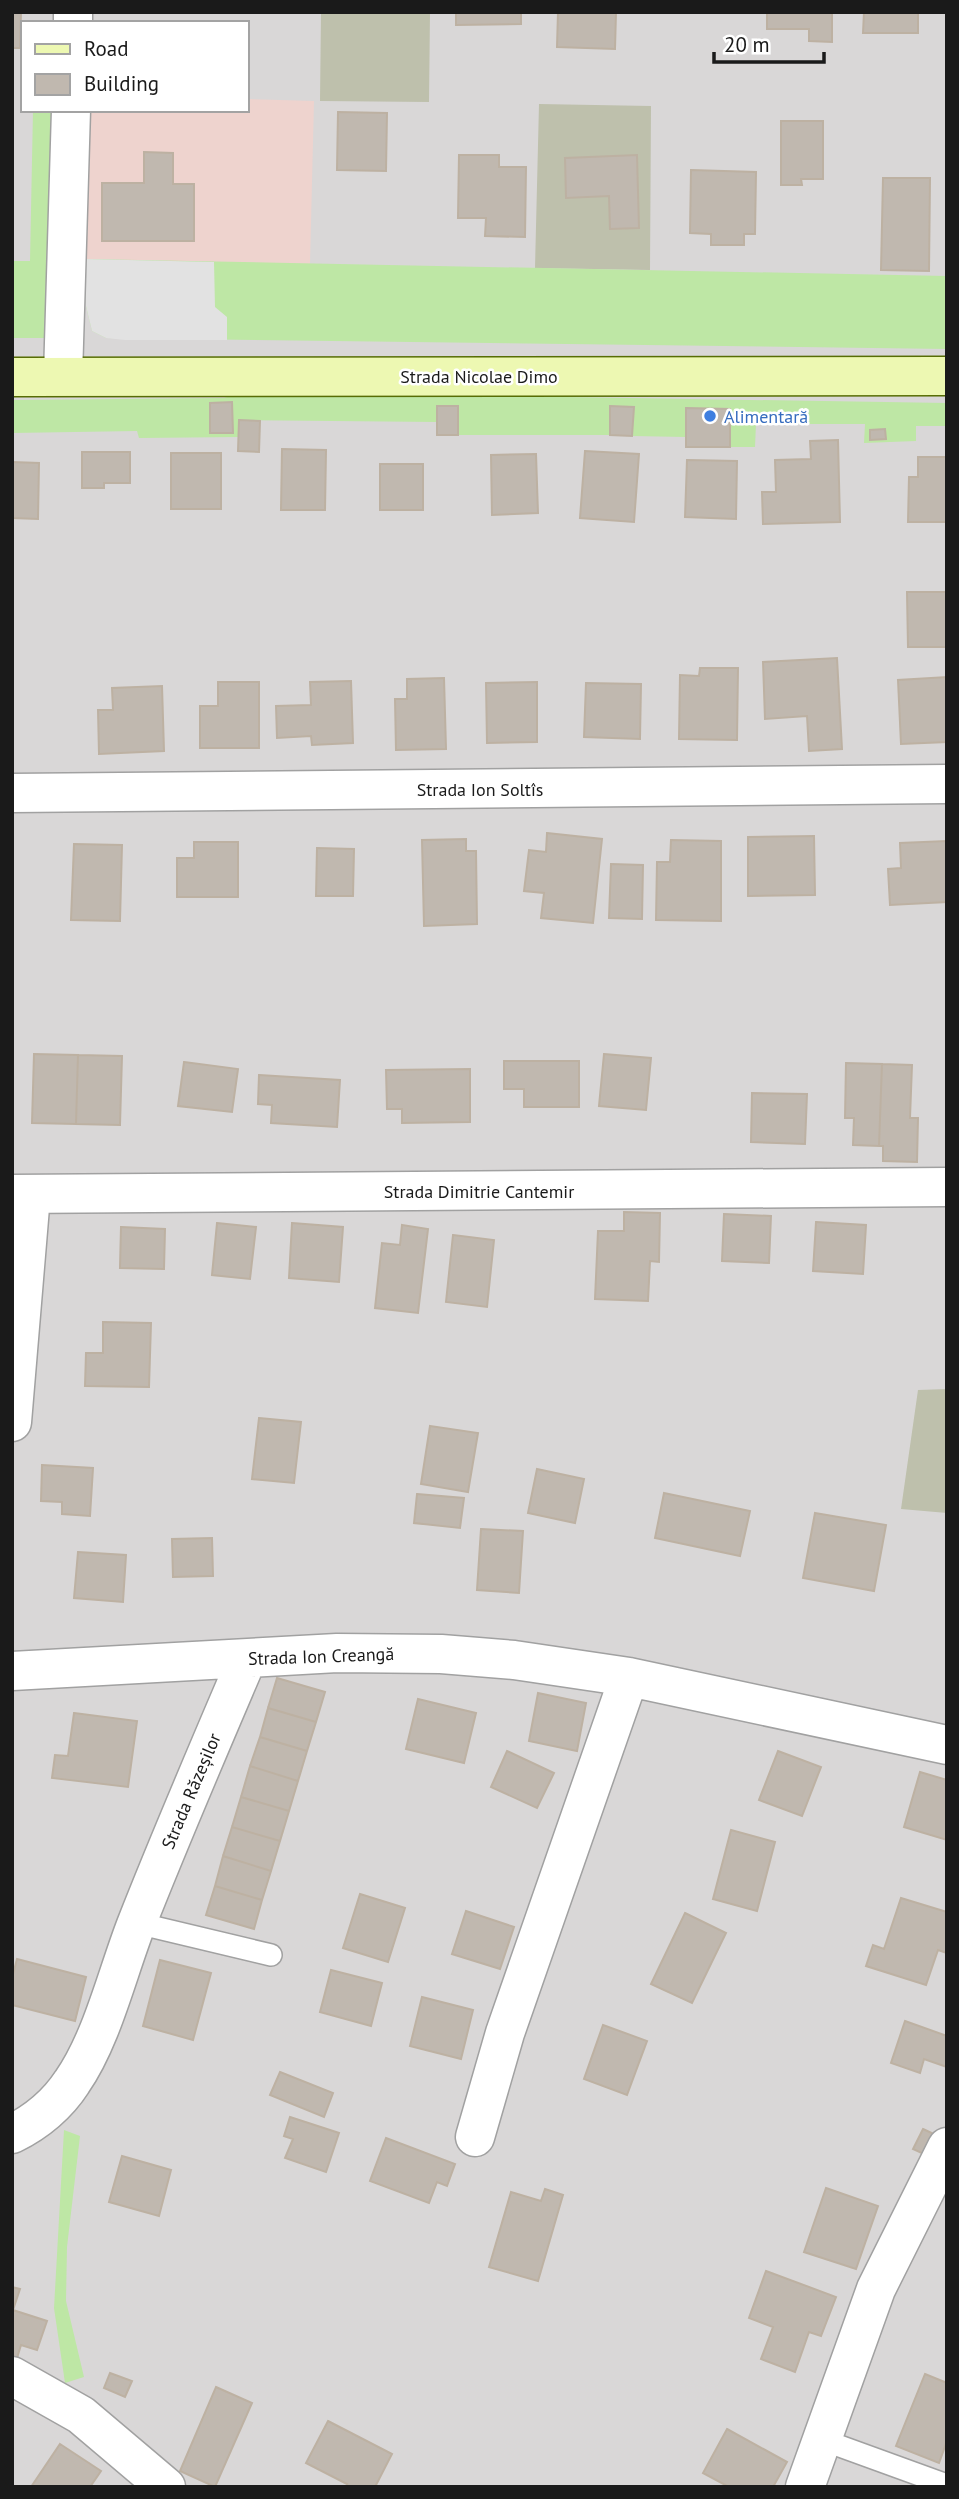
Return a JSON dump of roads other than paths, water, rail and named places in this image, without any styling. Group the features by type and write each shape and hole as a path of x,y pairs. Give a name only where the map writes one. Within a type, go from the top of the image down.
{"street":[{"path":"63,376 71,112"},
{"name":"Strada Nicolae Dimo","path":"12,377 947,376"},
{"name":"Strada Ion Soltîs","path":"12,793 947,784"},
{"name":"Strada Dimitrie Cantemir","path":"22,1194 947,1187"},
{"path":"12,1422 22,1194"},
{"name":"Strada Ion Creangă","path":"12,1671 337,1653 441,1654 514,1660 629,1678 947,1745"},
{"name":"Strada Răzeșilor","path":"12,2134 29,2126 54,2104 73,2081 90,2049 137,1923 247,1659"},
{"path":"475,2137 505,2033 629,1678"},
{"path":"804,2487 876,2289 945,2153"},
{"path":"12,2376 81,2414 166,2487"}],"lane":[{"path":"137,1923 271,1955"},
{"path":"823,2440 947,2485"}],"place":[{"name":"Alimentară","path":"710,416"}]}
